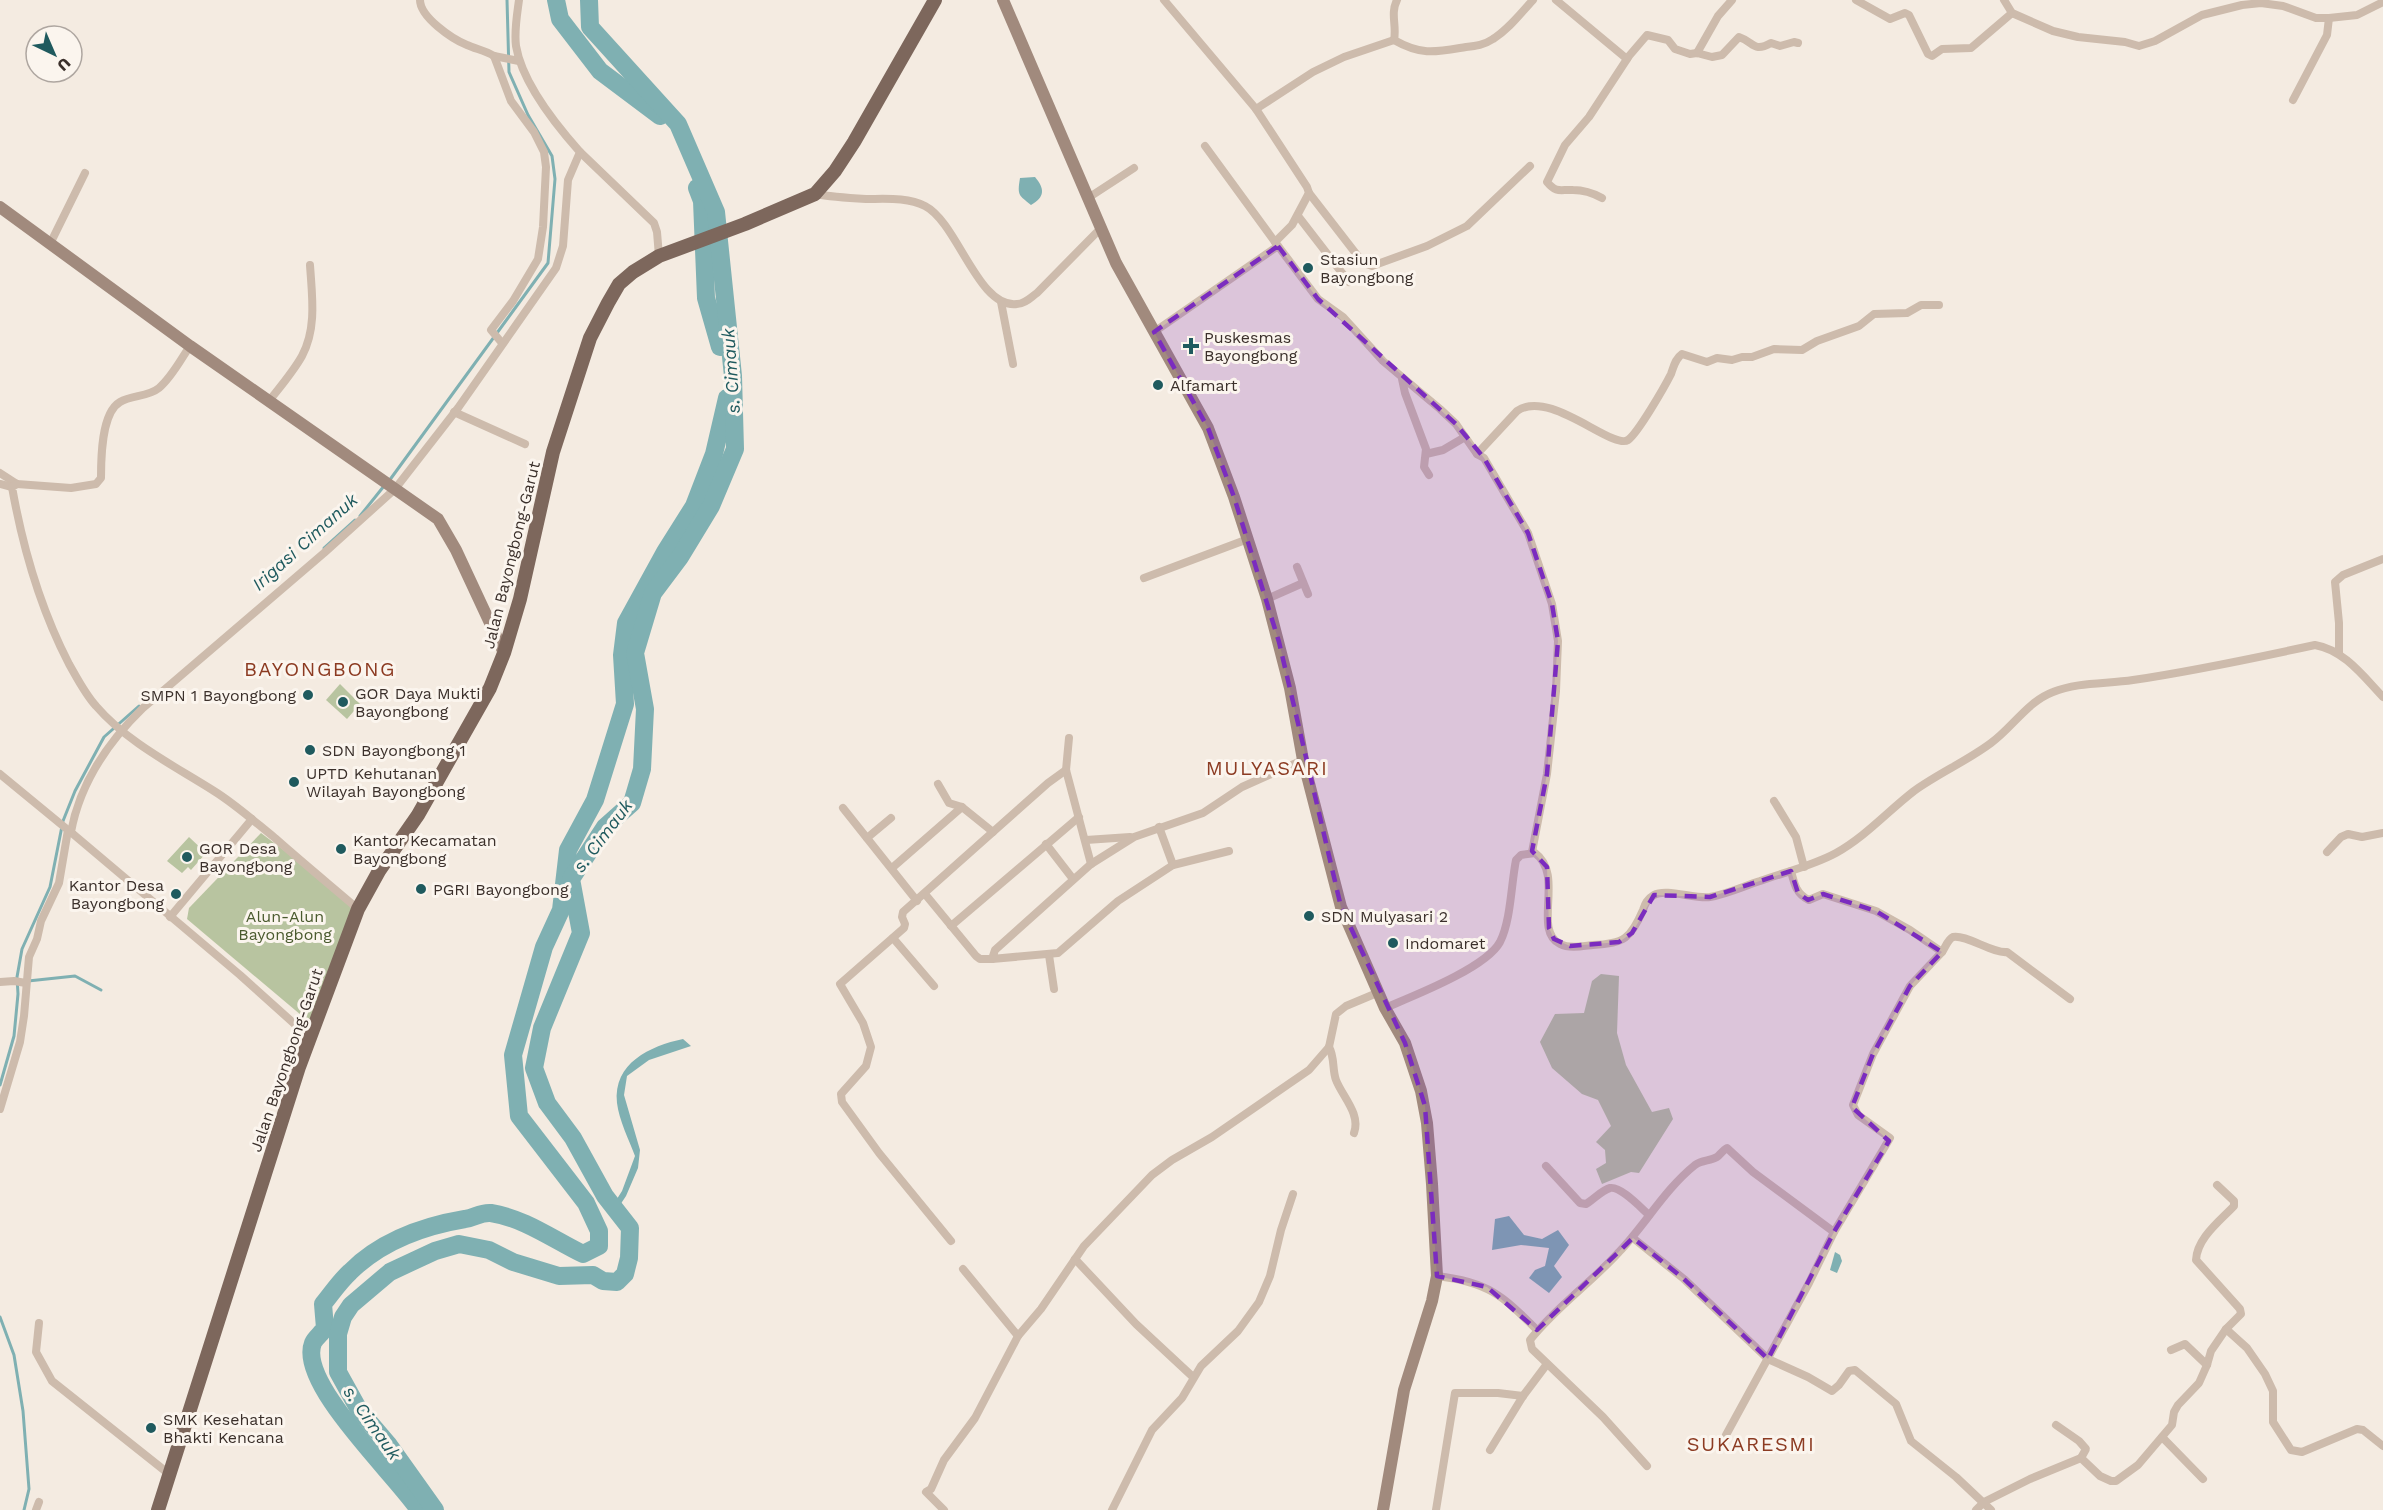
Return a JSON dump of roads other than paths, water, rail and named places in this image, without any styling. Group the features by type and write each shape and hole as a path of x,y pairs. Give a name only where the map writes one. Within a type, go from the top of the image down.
{"main road":[{"name":"Jalan Bayongbong-Garut","path":"158,1510 309,1037 358,909 378,871 417,815 490,688 504,653 520,599 553,452 590,338 608,303 619,284 633,272 659,256 745,224 815,194 835,171 854,142 935,0"},
{"path":"1003,0 1100,229 1208,428 1248,539 1279,642 1303,760 1341,907 1377,993 1405,1043 1425,1106 1437,1276 1432,1301 1404,1390 1383,1510"},
{"path":"0,207 190,346 431,513 444,526 504,653"}],"street":[{"path":"420,0 424,14 465,45 517,61"},
{"path":"519,0 517,61 546,111 580,152 654,223 659,256"},
{"path":"1164,0 1256,109 1309,193 1364,263 1372,266 1427,246 1467,225 1530,166"},
{"path":"1394,40 1392,17 1397,0"},
{"path":"1256,109 1313,72 1344,57 1394,40 1425,53 1480,45 1503,32 1533,0"},
{"path":"1556,0 1627,59"},
{"path":"1697,53 1718,16 1732,0"},
{"path":"1856,0 1890,19 1905,13 1909,15 1928,54 1932,56 1942,49 1971,48 2012,13"},
{"path":"2004,0 2012,13 2053,31 2139,46 2155,41 2202,15 2242,5 2272,4 2316,18 2329,18 2357,15 2383,2"},
{"path":"2293,100 2327,35 2329,18"},
{"path":"1602,198 1591,192 1572,189 1562,192 1552,188 1547,182 1564,145 1589,117 1627,59 1647,35 1668,40 1676,49 1707,57 1720,57 1739,37 1756,48 1762,48 1771,43 1780,46 1798,43"},
{"path":"498,56 512,101 534,132 544,152 546,167 543,227 538,259 491,333 501,343"},
{"path":"1205,146 1318,299 1343,317 1383,361 1440,409 1477,454 1484,458 1528,533 1552,604 1558,641 1556,692 1547,774 1532,852"},
{"path":"0,1109 20,1042 24,1016 23,980 29,957 37,939 41,921 59,883 66,828 100,758 119,729 316,560 392,488 454,412 556,268 563,246 568,180 580,152"},
{"path":"1088,198 1134,168"},
{"path":"50,244 85,173"},
{"path":"1154,332 1276,244 1298,216 1309,193"},
{"path":"815,194 836,198 912,201 932,210 953,235 983,284 1001,302 1013,364"},
{"path":"1298,216 1349,282"},
{"path":"1001,302 1017,304 1026,302 1059,272 1100,229"},
{"path":"268,401 301,357 312,318 310,265"},
{"path":"1477,454 1517,411 1524,407 1542,408 1567,414 1609,438 1629,440 1662,391 1677,359 1682,354 1707,362 1717,358 1732,360 1752,357 1776,349 1803,350 1817,341 1859,326 1874,314 1907,313 1921,305 1939,305"},
{"path":"0,484 71,488 96,484 101,478 101,449 107,423 114,408 120,401 150,393 159,388 190,346"},
{"path":"1402,378 1426,454 1424,467 1430,475"},
{"path":"454,412 525,444"},
{"path":"1426,454 1443,450 1465,437"},
{"path":"0,473 15,486 25,548 51,628 82,686 109,720 168,764 214,791 252,819 358,909"},
{"path":"1144,579 1248,539"},
{"path":"2339,653 2335,582 2343,575 2383,559"},
{"path":"1297,567 1308,594"},
{"path":"1267,599 1303,583"},
{"path":"1385,1008 1441,983 1492,954 1504,931 1516,860 1521,855 1532,852 1542,858 1547,867 1550,881 1550,933 1560,944 1607,945 1626,938 1632,933 1646,901 1654,895 1663,893 1688,897 1710,897 1804,867 1836,852 1859,837 1915,791 1993,742 2037,700 2054,691 2068,687 2133,680 2315,645 2327,647 2339,653 2383,697"},
{"path":"1069,738 1066,770 1091,864"},
{"path":"992,959 995,950 1091,864 1134,837 1203,813 1242,787 1303,760"},
{"path":"951,1241 879,1154 841,1098 844,1090 866,1066 871,1047 863,1023 840,984 904,928 903,912 1048,783 1066,770"},
{"path":"0,774 240,975 309,1037"},
{"path":"938,784 949,803 962,807 993,832"},
{"path":"1774,801 1796,837 1804,867"},
{"path":"892,868 962,807"},
{"path":"843,808 917,901"},
{"path":"951,926 1079,817"},
{"path":"867,838 891,818"},
{"path":"170,917 252,819"},
{"path":"1159,827 1173,865"},
{"path":"2327,852 2341,837 2348,834 2362,837 2383,833"},
{"path":"1086,840 1134,837"},
{"path":"1046,844 1073,879"},
{"path":"925,894 980,959 1049,955 1058,953 1118,901 1173,865 1229,851"},
{"path":"1791,871 1794,885 1804,898 1809,900 1823,894 1876,911 1910,930 1942,952"},
{"path":"1726,1435 1834,1232 1890,1138 1858,1115 1853,1105 1873,1054 1910,987 1954,937 1984,945 1996,952 2007,952 2070,999"},
{"path":"893,938 934,987"},
{"path":"1049,955 1054,988"},
{"path":"0,982 23,980"},
{"path":"944,1510 926,1492 931,1489 945,1460 975,1418 1018,1336 1041,1309 1075,1259 1152,1175 1309,1070 1329,1047 1336,1014 1346,1006 1377,993"},
{"path":"1329,1047 1333,1054 1336,1080 1356,1123 1354,1133"},
{"path":"1647,1466 1603,1417 1529,1345 1537,1330 1633,1238 1649,1215 1692,1168 1701,1162 1714,1159 1728,1148 1753,1172 1834,1232"},
{"path":"1546,1166 1580,1203 1588,1203 1608,1188 1614,1188 1630,1198 1649,1215"},
{"path":"2081,1458 2100,1476 2110,1481 2116,1481 2138,1465 2172,1425 2174,1412 2199,1383 2211,1351 2226,1329 2240,1317 2240,1309 2197,1263 2195,1257 2215,1223 2234,1206 2234,1200 2217,1185"},
{"path":"1112,1510 1152,1430 1182,1398 1202,1366 1238,1331 1259,1302 1270,1276 1281,1230 1293,1194"},
{"path":"1633,1238 1684,1279 1768,1359 1832,1391 1849,1371 1859,1372 1896,1404 1911,1442 1992,1510"},
{"path":"1075,1259 1136,1324 1194,1377"},
{"path":"963,1269 1018,1336"},
{"path":"1437,1276 1461,1279 1487,1287 1507,1301 1537,1330"},
{"path":"39,1323 36,1352 52,1381 170,1474"},
{"path":"2226,1329 2247,1348 2265,1374 2273,1391 2273,1422 2291,1450 2302,1452 2357,1429 2363,1430 2383,1446"},
{"path":"2170,1350 2185,1344 2207,1365"},
{"path":"1490,1450 1522,1396 1547,1364"},
{"path":"1436,1510 1455,1393 1498,1393 1522,1396"},
{"path":"1976,1510 1984,1503 2030,1479 2081,1458 2086,1449 2079,1441 2056,1425"},
{"path":"2162,1437 2203,1479"}],"water":[{"path":"1035,177 1041,185 1042,192 1039,199 1031,205 1020,194 1019,184 1020,178"},
{"path":"683,1039 691,1046 649,1060 627,1076 624,1095 640,1150 638,1168 618,1208 605,1196 615,1202 622,1191 635,1156 618,1110 617,1089 621,1077 627,1067 647,1052 658,1046"},
{"path":"1509,1216 1524,1235 1542,1239 1558,1230 1569,1245 1554,1266 1562,1277 1549,1293 1529,1278 1535,1270 1545,1266 1549,1248 1521,1245 1492,1250 1495,1219"},
{"path":"1835,1252 1840,1255 1842,1261 1837,1273 1830,1270"}],"waterway":[{"name":"Irigasi Cimanuk","path":"389,481 548,263 555,179 552,156 528,115 509,72 507,0"},
{"path":"556,0 560,19 600,71 660,116"},
{"name":"s. Cimauk","path":"435,1510 388,1444 359,1410 338,1372 338,1334 343,1317 351,1305 390,1272 435,1251 459,1244 489,1250 513,1262 559,1276 593,1275 603,1281 617,1282 625,1274 629,1258 630,1228 605,1196 573,1138 547,1103 534,1068 542,1028 581,933 571,879 605,827 632,803 642,769 645,709 635,653 653,593 680,557 711,506 735,449 733,376 716,212 678,124 590,27 589,0"},
{"path":"697,188 702,201 706,298 720,347"},
{"path":"419,1510 352,1429 320,1381 312,1360 313,1343 325,1328 323,1304 350,1272 389,1243 418,1231 484,1213 515,1220 583,1254 599,1246 599,1231 586,1203 519,1116 513,1055 544,947 561,910 568,850 595,800 625,704 622,655 626,623 665,552 694,506 714,454 727,398"},
{"name":"Irigasi Cimanuk","path":"360,516 384,486"},
{"name":"Irigasi Cimanuk","path":"324,548 355,520"},
{"name":"Irigasi Cimanuk","path":"0,1085 14,1036 18,994 17,977 22,949 50,887 63,821 75,791 104,737 139,706"},
{"path":"28,981 75,976 101,990"},
{"name":"Irigasi Cimanuk","path":"0,1317 14,1355 23,1411 29,1489 24,1510"}],"place":[{"name":"Stasiun Bayongbong","path":"1308,268"},
{"name":"Puskesmas Bayongbong","path":"1191,346"},
{"name":"Alfamart","path":"1158,385"},
{"name":"SMPN 1 Bayongbong","path":"308,695"},
{"name":"GOR Daya Mukti Bayongbong","path":"343,702"},
{"name":"SDN Bayongbong 1","path":"310,750"},
{"name":"UPTD Kehutanan Wilayah Bayongbong","path":"294,782"},
{"name":"Kantor Kecamatan Bayongbong","path":"341,849"},
{"name":"GOR Desa Bayongbong","path":"187,857"},
{"name":"PGRI Bayongbong","path":"421,889"},
{"name":"Kantor Desa Bayongbong","path":"176,894"},
{"name":"SDN Mulyasari 2","path":"1309,916"},
{"name":"Indomaret","path":"1393,943"},
{"name":"SMK Kesehatan Bhakti Kencana","path":"151,1428"}],"district":[{"name":"BAYONGBONG","path":"320,669"},
{"name":"MULYASARI","path":"1267,768"},
{"name":"SUKARESMI","path":"1751,1444"}],"park label":[{"name":"Alun-Alun Bayongbong","path":"285,925"}]}
